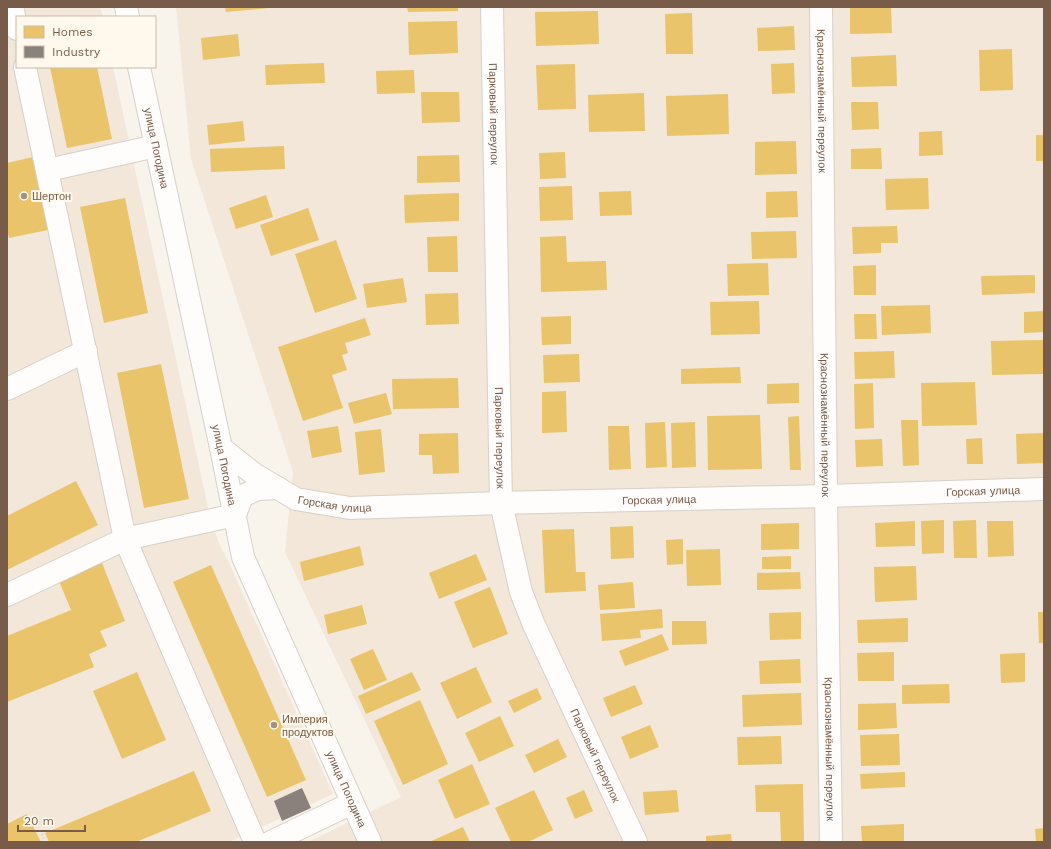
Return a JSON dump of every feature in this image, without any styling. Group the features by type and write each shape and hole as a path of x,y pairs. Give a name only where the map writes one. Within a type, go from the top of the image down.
{"street":[{"path":"12,7 16,25"},
{"name":"Парковый переулок","path":"492,7 501,503 521,592 534,625 636,842"},
{"name":"Краснознамённый переулок","path":"821,7 831,842"},
{"path":"25,68 125,539 255,842"},
{"name":"улица Погодина","path":"139,68 243,557 370,842"},
{"path":"48,170 156,146"},
{"path":"7,389 86,351"},
{"name":"Горская улица","path":"221,448 254,474 296,499 350,508 1044,489"},
{"path":"7,595 125,539 234,515 242,496 258,489 278,488"},
{"path":"270,842 352,803"}],"path":[{"path":"42,834 45,842"}],"shaded area":[{"path":"7,7 100,7 103,16 16,16 16,68 113,68 210,517 218,541 333,794 229,842 7,842"},
{"path":"176,7 1044,7 1044,842 308,842 401,797 285,552 293,472 191,159"}],"building: Homes":[{"path":"225,7 269,7 269,8 226,12"},
{"path":"407,7 458,7 458,11 408,12"},
{"path":"850,7 891,7 892,33 850,34"},
{"path":"598,11 599,44 536,46 535,12"},
{"path":"692,13 693,54 666,54 665,14"},
{"path":"457,21 458,53 409,55 408,22"},
{"path":"794,26 795,50 758,51 757,28"},
{"path":"238,34 240,56 203,60 201,38"},
{"path":"1012,49 1013,90 980,91 979,50"},
{"path":"896,55 897,86 852,87 851,57"},
{"path":"324,63 325,83 266,85 265,65"},
{"path":"794,63 795,93 772,94 771,64"},
{"path":"575,64 576,109 538,110 536,65"},
{"path":"50,68 97,68 112,139 67,148"},
{"path":"414,70 415,93 377,94 376,71"},
{"path":"421,92 459,92 460,122 422,123"},
{"path":"644,93 645,131 589,132 588,95"},
{"path":"728,94 729,134 667,136 666,96"},
{"path":"851,102 878,102 879,129 852,130"},
{"path":"243,121 245,141 209,145 207,125"},
{"path":"942,131 943,155 919,156 919,132"},
{"path":"1036,135 1044,135 1044,161 1036,161"},
{"path":"796,141 797,174 755,175 755,142"},
{"path":"284,146 285,169 211,172 210,149"},
{"path":"881,148 882,169 851,169 851,149"},
{"path":"565,152 566,178 540,179 539,153"},
{"path":"459,155 460,182 417,183 417,156"},
{"name":"Шертон","path":"33,157 48,230 9,238 7,229 7,163"},
{"path":"928,178 929,209 886,210 885,179"},
{"path":"572,186 573,220 540,221 539,187"},
{"path":"631,191 632,215 600,216 599,192"},
{"path":"797,191 798,217 766,218 766,192"},
{"path":"459,193 459,221 405,223 404,195"},
{"path":"266,195 273,217 236,229 229,208"},
{"path":"125,198 148,313 104,323 80,207"},
{"path":"308,208 319,240 271,256 260,225"},
{"path":"897,226 898,243 881,243 881,253 853,254 852,227"},
{"path":"796,231 797,258 752,259 751,232"},
{"path":"457,236 458,272 428,272 427,237"},
{"path":"566,236 567,262 606,261 607,290 541,292 540,237"},
{"path":"336,240 357,299 315,313 295,254"},
{"path":"768,263 769,295 728,296 727,264"},
{"path":"876,265 876,295 854,295 853,266"},
{"path":"1035,275 1035,293 982,295 981,276"},
{"path":"403,278 407,302 367,308 363,284"},
{"path":"458,293 459,324 426,325 425,294"},
{"path":"759,301 760,334 711,335 710,302"},
{"path":"930,305 931,333 882,335 881,306"},
{"path":"1044,311 1044,332 1024,333 1024,312"},
{"path":"854,314 876,314 877,339 855,339"},
{"path":"571,316 571,344 542,345 541,317"},
{"path":"365,318 371,335 345,343 348,353 342,355 347,370 332,375 343,408 303,421 278,347"},
{"path":"1044,340 1044,374 992,375 991,341"},
{"path":"894,351 895,378 855,379 854,352"},
{"path":"579,354 580,382 544,383 543,355"},
{"path":"161,364 189,499 144,508 117,373"},
{"path":"740,367 741,383 681,384 681,369"},
{"path":"458,378 459,408 393,409 392,379"},
{"path":"975,382 977,425 922,426 921,383"},
{"path":"799,383 799,403 767,404 767,384"},
{"path":"873,383 874,428 855,429 854,384"},
{"path":"566,391 567,432 542,433 542,392"},
{"path":"386,393 392,414 354,424 348,403"},
{"path":"760,415 762,469 708,470 707,416"},
{"path":"799,416 801,470 790,470 788,417"},
{"path":"901,420 918,420 919,465 903,466"},
{"path":"665,422 667,467 646,468 645,423"},
{"path":"695,422 696,467 672,468 671,423"},
{"path":"338,426 342,452 312,458 307,431"},
{"path":"608,426 629,426 631,469 609,470"},
{"path":"381,429 385,472 359,475 355,432"},
{"path":"458,433 459,473 433,474 432,455 419,455 419,434"},
{"path":"1044,433 1044,463 1017,464 1016,434"},
{"path":"982,438 983,464 967,464 966,439"},
{"path":"882,439 883,466 856,467 855,440"},
{"path":"76,481 98,525 7,570 7,516"},
{"path":"944,520 944,553 922,554 921,521"},
{"path":"976,520 977,558 954,558 953,521"},
{"path":"915,521 915,546 876,547 875,523"},
{"path":"987,521 1013,521 1014,556 988,557"},
{"path":"799,523 799,549 761,550 761,524"},
{"path":"633,526 634,558 611,559 610,527"},
{"path":"574,529 576,572 585,572 586,591 545,593 542,530"},
{"path":"683,539 683,564 667,565 666,540"},
{"path":"360,546 364,565 304,581 300,562"},
{"path":"720,549 721,585 687,586 686,550"},
{"path":"476,554 487,580 439,599 429,573"},
{"path":"791,556 791,569 762,569 762,557"},
{"path":"102,563 125,621 100,631 107,646 89,654 94,667 7,702 7,636 71,610 59,581"},
{"path":"211,565 306,780 267,797 173,582"},
{"path":"916,566 917,600 875,602 874,567"},
{"path":"800,572 801,589 757,590 757,573"},
{"path":"633,582 635,608 600,610 598,585"},
{"path":"490,587 508,634 473,648 454,602"},
{"path":"362,605 367,624 328,634 324,615"},
{"path":"662,609 663,628 640,630 641,638 602,641 600,614"},
{"path":"801,612 801,639 770,640 769,613"},
{"path":"1038,612 1044,612 1044,643 1039,643"},
{"path":"908,618 908,642 858,643 857,620"},
{"path":"672,621 706,621 707,644 672,645"},
{"path":"662,634 669,650 625,666 619,651"},
{"path":"373,649 387,680 364,690 350,659"},
{"path":"894,652 894,681 858,681 857,653"},
{"path":"1025,653 1025,682 1001,683 1000,654"},
{"path":"800,659 801,683 760,684 759,661"},
{"path":"476,667 492,702 457,719 440,683"},
{"path":"137,672 166,740 122,759 93,691"},
{"path":"412,672 421,690 366,714 358,696"},
{"path":"949,684 950,703 902,704 902,685"},
{"path":"635,685 643,704 611,717 603,698"},
{"path":"537,688 542,699 514,713 508,701"},
{"path":"801,693 802,725 743,727 742,695"},
{"path":"420,700 448,764 403,785 374,721"},
{"path":"896,703 897,728 858,730 858,704"},
{"path":"500,716 514,746 479,762 465,733"},
{"path":"650,725 659,747 630,759 621,737"},
{"path":"899,734 900,765 861,766 860,735"},
{"path":"781,736 782,764 738,765 737,737"},
{"path":"558,739 567,757 534,773 525,755"},
{"path":"472,764 490,804 455,819 438,780"},
{"path":"194,771 211,811 136,842 49,842 45,833"},
{"path":"905,772 905,787 861,789 860,774"},
{"path":"803,784 804,842 781,842 780,812 756,812 755,785"},
{"path":"534,790 553,830 528,842 511,842 495,808"},
{"path":"584,790 593,811 575,819 566,798"},
{"path":"677,790 679,812 645,815 643,792"},
{"path":"27,814 41,842 7,842 7,824"},
{"path":"904,824 904,842 862,842 861,826"},
{"path":"463,827 470,842 429,842"},
{"path":"1044,828 1044,842 1036,842 1035,829"},
{"path":"731,834 732,842 706,842 706,836"}],"building: Industry":[{"path":"302,788 311,808 282,821 274,801"}],"place":[{"name":"Шертон","path":"24,196"},
{"name":"Империя продуктов","path":"274,725"}]}
